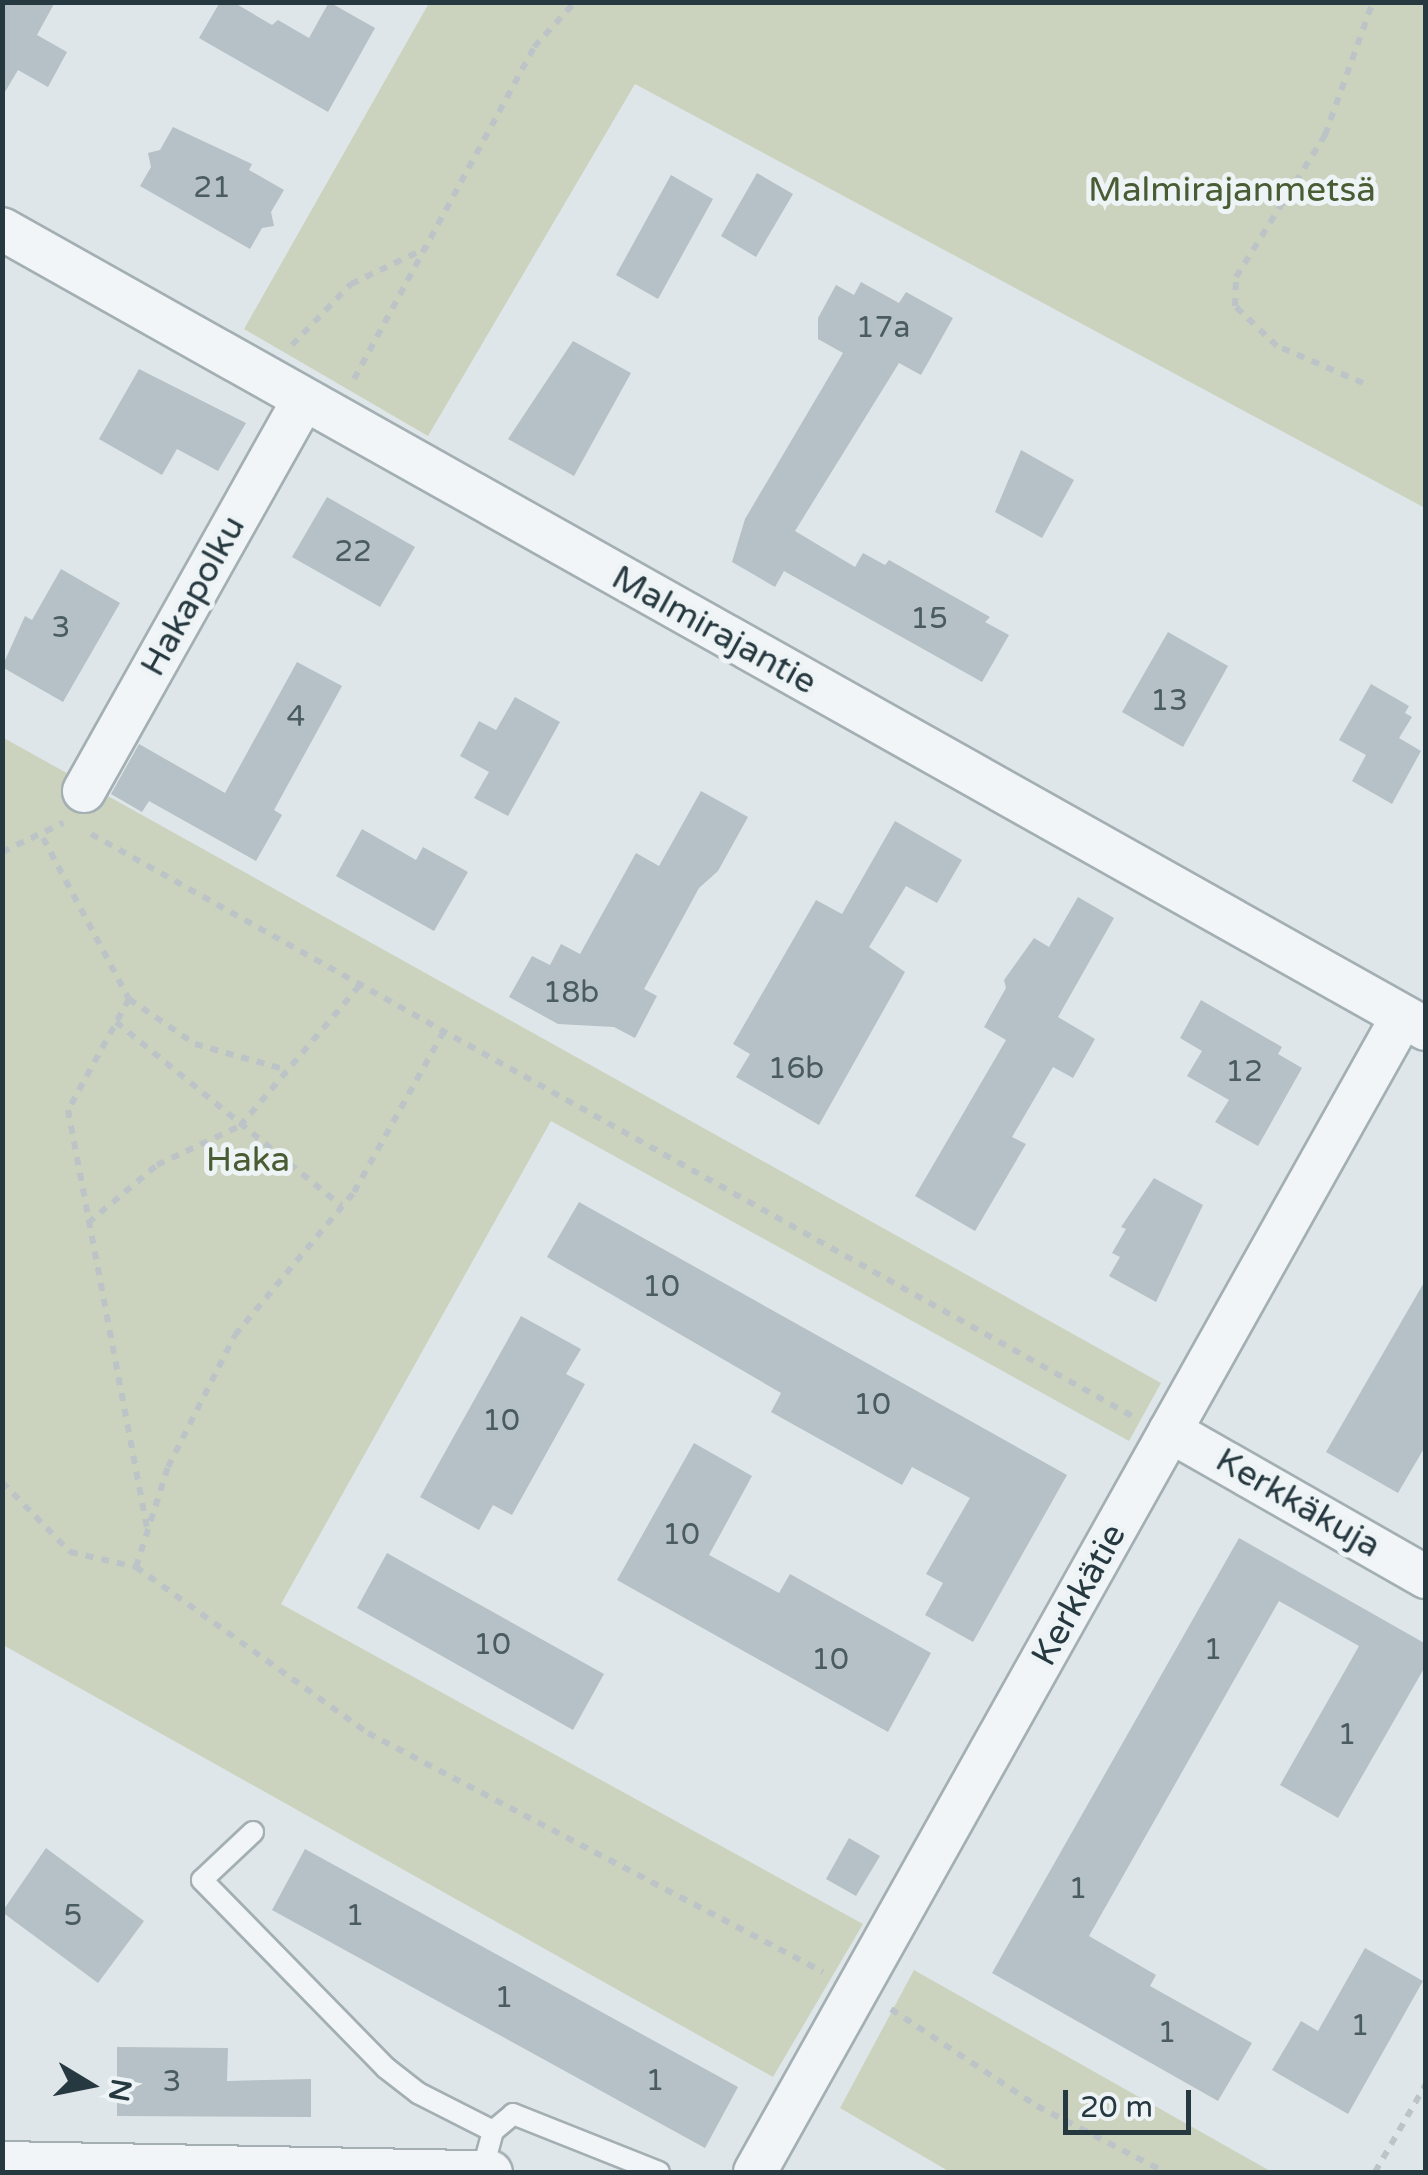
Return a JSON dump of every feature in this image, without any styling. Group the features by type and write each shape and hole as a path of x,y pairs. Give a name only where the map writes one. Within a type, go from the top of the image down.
{"street":[{"name":"Malmirajantie","path":"2,230 1414,1023"},
{"name":"Hakapolku","path":"84,791 318,409"},
{"name":"Kerkkätie","path":"755,2172 869,1996 1170,1431 1414,1023"},
{"name":"Kerkkäkuja","path":"1170,1431 1426,1577"},
{"path":"2,2163 235,2171 489,2157"}],"lane":[{"path":"253,1832 202,1880 386,2068 489,2157 512,2114 659,2172"}],"path":[{"path":"318,409 427,248 534,47 575,2"},
{"path":"1363,383 1277,346 1235,306 1236,277 1325,134 1373,2"},
{"path":"262,377 351,284 427,248"},
{"path":"2,852 43,838 66,820 1141,1421 1170,1431"},
{"path":"43,838 129,999 195,1044 287,1070"},
{"path":"87,1224 157,1166 240,1126 360,984"},
{"path":"129,999 68,1110 148,1532"},
{"path":"116,1022 342,1206"},
{"path":"136,1567 168,1467 236,1335 342,1206 444,1031"},
{"path":"2,1482 70,1552 136,1567 368,1733 869,1996 1036,2106 1166,2171"},
{"path":"1375,2172 1426,2084"}],"green space":[{"name":"Malmirajanmetsä","path":"429,3 1425,3 1425,508 635,84 428,436 244,329"},
{"name":"Haka","path":"2,737 1161,1383 1129,1441 551,1121 281,1604 863,1924 773,2077 3,1645"},
{"path":"914,1970 1272,2172 950,2172 840,2108"}],"building":[{"path":"2,2 55,2 37,35 67,52 48,87 18,70 2,97"},
{"path":"220,2 233,2 272,25 278,20 309,38 329,2 375,28 328,112 199,38"},
{"path":"173,127 252,164 249,170 284,190 271,212 274,226 262,228 250,249 140,186 151,167 148,153 160,150"},
{"path":"757,173 793,194 756,257 721,236"},
{"path":"671,175 713,199 658,299 616,275"},
{"path":"861,282 899,303 906,292 953,318 921,375 899,363 795,531 855,567 863,553 885,565 889,560 990,617 985,622 1009,635 982,682 784,571 775,587 732,562 745,519 843,353 818,339 818,318 836,285 854,295"},
{"path":"573,341 631,373 574,476 508,439"},
{"path":"139,369 246,423 218,471 177,449 162,475 99,439"},
{"path":"1021,450 1074,480 1042,538 995,512"},
{"path":"327,497 415,547 380,607 292,557"},
{"path":"61,569 120,603 63,702 2,667 25,616 32,620"},
{"path":"1168,632 1228,666 1183,747 1122,712"},
{"path":"297,662 342,686 274,810 282,815 256,861 149,801 142,812 111,794 139,744 225,793"},
{"path":"1371,684 1409,706 1405,713 1412,717 1399,738 1421,751 1392,804 1352,781 1366,755 1339,740"},
{"path":"515,697 560,722 508,816 474,798 489,772 460,756 479,721 496,730"},
{"path":"701,791 748,817 718,871 699,888 644,989 657,996 635,1038 614,1027 558,1024 509,997 532,956 550,965 561,944 580,954 636,853 659,866"},
{"path":"895,821 962,860 937,903 906,886 869,947 905,972 819,1125 736,1077 750,1054 733,1044 816,900 842,914"},
{"path":"362,829 416,860 423,847 468,872 434,931 336,876"},
{"path":"1078,897 1114,918 1058,1017 1095,1039 1073,1078 1053,1067 1012,1137 1026,1144 975,1231 915,1196 1006,1040 984,1027 1006,988 1004,980 1034,938 1049,947"},
{"path":"1201,1000 1282,1047 1278,1054 1302,1068 1258,1146 1215,1122 1229,1100 1187,1076 1202,1051 1180,1038"},
{"path":"1154,1178 1203,1205 1156,1302 1109,1276 1120,1257 1112,1253 1126,1229 1121,1227"},
{"path":"579,1202 1067,1475 973,1642 925,1615 943,1583 926,1574 970,1498 912,1467 902,1485 771,1412 781,1393 547,1257"},
{"path":"1426,1279 1426,1445 1398,1493 1326,1452"},
{"path":"521,1316 581,1349 566,1374 585,1384 512,1515 493,1505 479,1530 420,1497"},
{"path":"694,1443 752,1476 709,1555 779,1593 790,1574 931,1653 888,1732 617,1580"},
{"path":"1239,1538 1426,1644 1426,1665 1338,1818 1280,1785 1359,1646 1279,1601 1089,1936 1156,1975 1150,1986 1252,2043 1218,2101 992,1973"},
{"path":"387,1553 604,1674 573,1730 357,1608"},
{"path":"849,1838 880,1856 856,1896 826,1879"},
{"path":"46,1848 144,1921 98,1983 2,1912"},
{"path":"305,1849 738,2087 705,2148 272,1910"},
{"path":"1365,1948 1423,1981 1348,2114 1272,2070 1301,2021 1318,2031"},
{"path":"117,2047 228,2048 227,2081 311,2079 311,2117 117,2116"}]}
